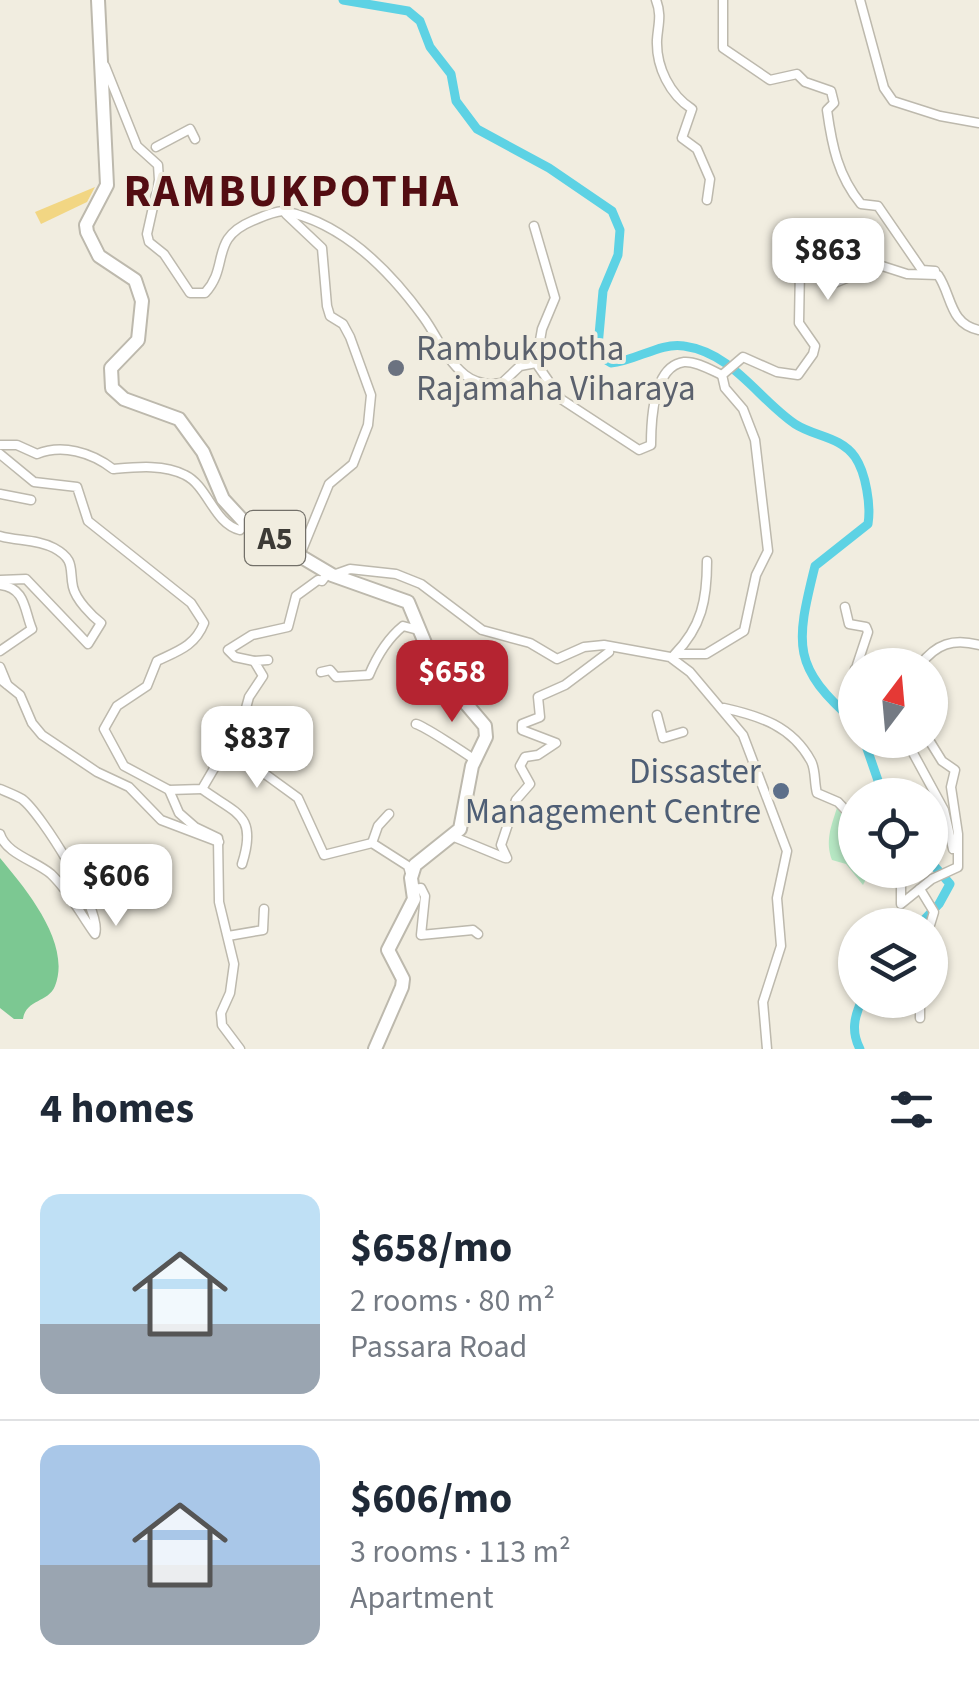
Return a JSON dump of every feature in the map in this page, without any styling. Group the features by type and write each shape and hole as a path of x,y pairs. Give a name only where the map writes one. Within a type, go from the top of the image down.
{"highway":[{"name":"A5","path":"98,0 108,186 86,225 87,232 99,256 135,280 142,301 138,340 111,368 110,382 124,399 172,415 187,428 203,452 223,499 246,524 330,574 360,588 404,599 412,607 434,667 485,726 486,737 475,760 460,828 454,837"},
{"path":"374,1049 402,988 403,980 388,950 414,899 416,865 454,837"}],"street":[{"path":"656,0 661,12 656,44 669,89 692,109 682,138 697,149 710,179 707,200"},
{"path":"723,0 723,48 770,80 798,74 805,82 831,91 834,102 827,110 829,124 848,188 860,204 878,206 910,247 914,261 922,270 932,268 938,274 953,312 968,327 979,330"},
{"path":"860,0 884,88 893,101 979,123"},
{"path":"100,52 137,146 158,165 149,242 164,254 190,293 206,293 212,286 224,240 234,229 283,211 352,241 425,319 439,345 470,378 502,383 520,366 536,363"},
{"path":"156,146 190,129 194,139"},
{"path":"283,211 322,248 330,316 343,324 350,337 371,396 368,424 352,464 329,484 300,555"},
{"path":"534,226 555,298 542,329 536,363 561,400 640,450 651,445 650,416 659,385 676,365 688,361 723,372"},
{"path":"723,372 746,357 793,376 804,369 814,354 815,346 799,324 800,268 784,240 785,234 793,233 809,250 832,284 879,265 907,274 938,274"},
{"path":"268,660 235,657 228,650 252,634 288,627 296,596 330,574 350,570 396,574 449,603 477,628 530,643 557,659 584,647 604,645 673,656 706,654 744,631 756,575 768,556 755,440 742,410 725,388 723,372"},
{"path":"0,445 17,445 33,454 62,447 102,460 113,468 149,467 183,474 229,526 240,530 246,524"},
{"path":"0,454 34,482 77,487 88,521 191,604 201,617 203,627 195,640 179,654 157,661 148,686 117,706 104,729 124,766 169,790 202,789 235,810 247,824 249,840 242,864"},
{"path":"0,494 31,500"},
{"path":"0,536 54,548 67,559 74,569 74,591 101,624 88,644 26,579 0,582"},
{"path":"673,656 703,615 707,561"},
{"path":"0,582 27,606 32,629 0,651"},
{"path":"845,607 849,624 866,627 863,648"},
{"path":"322,672 330,670 336,676 355,678 369,675 379,650 398,629 402,626 422,633"},
{"path":"939,648 945,643 979,645"},
{"path":"454,837 506,858 501,845 516,800 530,784 520,766 525,757 538,755 556,744 522,730 522,724 540,718 538,697 564,685 609,652"},
{"path":"673,656 743,734 787,852 777,898 781,946 763,1002 767,1049"},
{"path":"202,789 263,676 254,660"},
{"path":"0,667 4,682 20,695 42,735 97,772 130,787 161,820 219,842"},
{"path":"720,707 768,718 781,726 814,765 817,792 838,802"},
{"path":"657,715 663,738 684,732"},
{"path":"243,719 255,738 254,766 298,798 324,855 372,843 408,866 412,883 421,888 425,896 421,934 472,930 478,934"},
{"path":"416,724 475,760"},
{"path":"916,758 944,810 955,869"},
{"path":"940,758 955,770 950,787 958,834 955,869"},
{"path":"0,789 22,800 41,826 57,838 61,854 74,869 96,916 95,934 83,911 52,875 4,845 0,834"},
{"path":"169,790 179,813 219,842 219,902 234,964 230,993 220,1012 222,1026 240,1049"},
{"path":"372,843 378,826 389,814"},
{"path":"901,888 901,904 932,879 955,869"},
{"path":"920,889 932,908"},
{"path":"228,936 263,930 264,908"}],"green space":[{"path":"837,808 838,862 832,860 830,853"},
{"path":"0,858 43,917 57,952 55,986 28,1008 23,1019 14,1019 0,1008"}],"building":[{"path":"95,187 87,202 41,224 35,212"}],"waterway":[{"path":"343,0 408,11 420,21 430,47 451,74 456,101 477,129 549,168 612,211 620,230 618,255 603,291 598,346 601,357 611,363 666,347 701,350 731,367 795,424 835,441 855,457 867,490 868,524 815,566 802,636 809,670 838,707"},
{"path":"870,758 877,778"},
{"path":"948,882 948,888"},
{"path":"935,908 948,888"},
{"path":"856,1018 855,1037 860,1049"}],"place":[{"name":"Rambukpotha Rajamaha Viharaya","path":"396,368"},
{"name":"Dissaster Management Centre","path":"781,791"}],"district":[{"name":"RAMBUKPOTHA","path":"292,190"}]}
